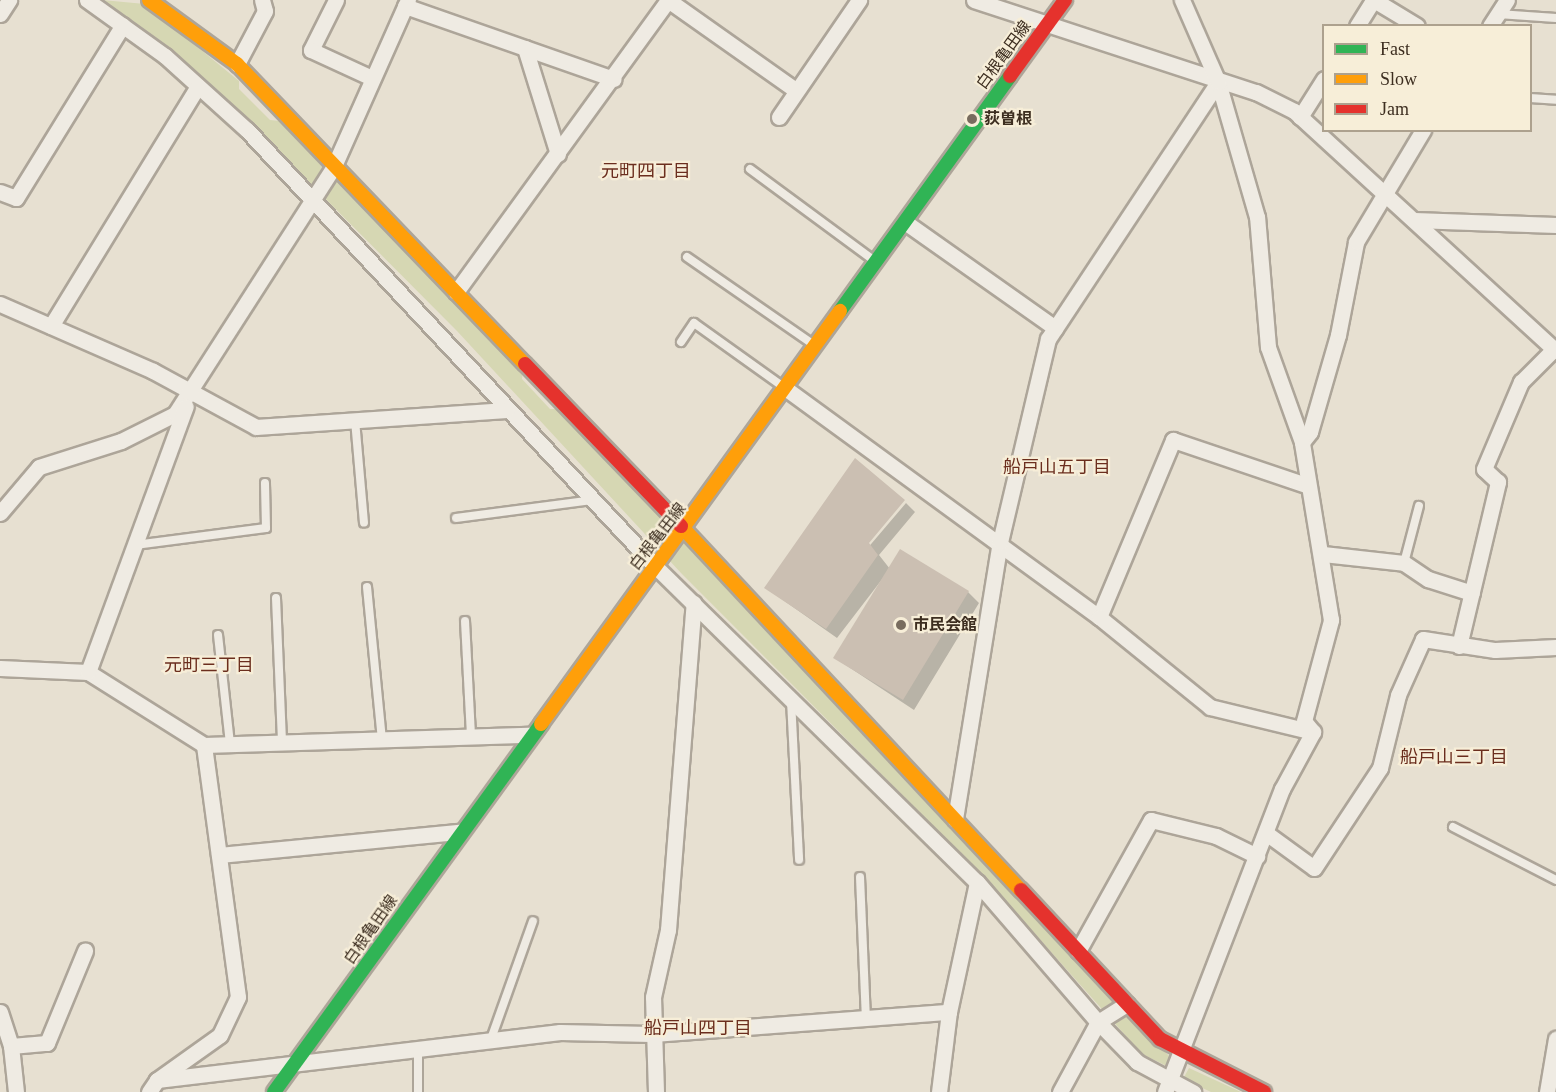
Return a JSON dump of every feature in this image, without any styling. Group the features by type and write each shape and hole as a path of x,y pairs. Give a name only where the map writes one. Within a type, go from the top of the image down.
{"street":[{"path":"0,14 9,0"},
{"path":"87,0 198,86 313,197 506,410 592,500 790,699 977,882 1098,1022 1137,1062 1168,1087 1193,1092"},
{"path":"149,0 237,64 685,530 1160,1039 1182,1053 1264,1092"},
{"path":"237,64 265,11 262,0"},
{"path":"336,0 311,50 372,78"},
{"path":"456,292 614,79 668,0 794,89"},
{"path":"779,117 794,89 859,0"},
{"path":"974,0 1045,26 1218,82 1256,92 1300,117 1555,350 1521,382 1484,469 1498,482 1460,646"},
{"name":"白根亀田線","path":"274,1092 297,1063 529,735 685,530 1065,0"},
{"path":"1182,0 1218,82 1257,217 1268,347 1302,442 1306,485 1323,554 1331,620 1304,721 1313,732"},
{"path":"1358,24 1373,0 1414,24"},
{"path":"1493,20 1507,0"},
{"path":"0,513 39,467 121,441 175,414 192,392 334,166 406,3 614,79"},
{"path":"0,192 16,198 123,26"},
{"path":"525,48 558,154"},
{"path":"1300,117 1322,81"},
{"path":"955,819 1000,542 1048,339 1218,82"},
{"path":"51,326 198,86"},
{"path":"1302,442 1310,432 1338,335 1356,242 1423,132"},
{"path":"1414,220 1556,225"},
{"path":"904,222 1055,327"},
{"path":"0,304 192,392 256,427 506,410"},
{"path":"785,388 1000,542 1099,617 1210,707 1313,732"},
{"path":"88,672 192,392"},
{"path":"1099,617 1173,440 1306,485"},
{"path":"1323,554 1404,563 1428,579 1472,593"},
{"path":"656,1092 652,1034 653,997 668,930 694,603"},
{"path":"1266,833 1314,868 1380,768 1398,695 1423,639 1460,646 1556,647"},
{"path":"0,668 88,672 204,745 529,735"},
{"path":"1168,1087 1266,833 1313,732"},
{"path":"153,1086 220,1035 238,997 204,745"},
{"path":"1078,951 1151,820 1216,836 1257,856"},
{"path":"219,855 460,832"},
{"path":"939,1092 950,1012 977,882"},
{"path":"11,1046 47,1042 85,951"},
{"path":"1060,1092 1098,1022 1127,1004"},
{"path":"0,1012 11,1046 16,1092"},
{"path":"153,1086 297,1063 560,1032 652,1034 950,1012"},
{"path":"1547,1092 1556,1039"}],"lane":[{"path":"1493,20 1556,18"},
{"path":"1532,98 1556,100"},
{"path":"750,169 876,261"},
{"path":"687,257 815,346"},
{"path":"681,342 694,324 785,388"},
{"path":"355,420 364,523"},
{"path":"135,545 266,528 265,483"},
{"path":"456,518 592,500"},
{"path":"1404,563 1419,506"},
{"path":"367,587 382,739"},
{"path":"276,597 282,742"},
{"path":"465,621 471,737"},
{"path":"218,635 230,744"},
{"path":"790,699 799,860"},
{"path":"1453,827 1556,879"},
{"path":"860,877 866,1018"},
{"path":"491,1039 533,921"},
{"path":"418,1048 418,1092"}],"green space":[{"path":"102,0 145,4 239,81 239,89 270,120 279,121 523,369 522,379 550,409 560,409 1171,1058 1175,1070 1142,1054 986,879 681,573 457,331 248,121 173,52"},
{"path":"1189,1068 1241,1092 1211,1092 1183,1079"}],"building":[{"path":"855,458 905,500 869,543 878,555 826,629 764,588"},
{"name":"市民会館","path":"900,549 969,591 903,700 833,658"}],"traffic: fast":[{"path":"840,311 1010,76"},
{"path":"274,1092 541,724"}],"traffic: slow":[{"path":"149,0 237,64 525,364"},
{"path":"541,724 840,311"},
{"path":"681,526 1021,890"}],"traffic: jam":[{"path":"1010,76 1065,0"},
{"path":"525,364 681,526"},
{"path":"1021,890 1160,1039 1264,1092"}],"place":[{"name":"荻曽根","path":"972,119"},
{"name":"市民会館","path":"901,625"}],"district":[{"name":"元町四丁目","path":"646,171"},
{"name":"船戸山五丁目","path":"1057,467"},
{"name":"元町三丁目","path":"209,665"},
{"name":"船戸山三丁目","path":"1454,757"},
{"name":"船戸山四丁目","path":"698,1028"}]}
